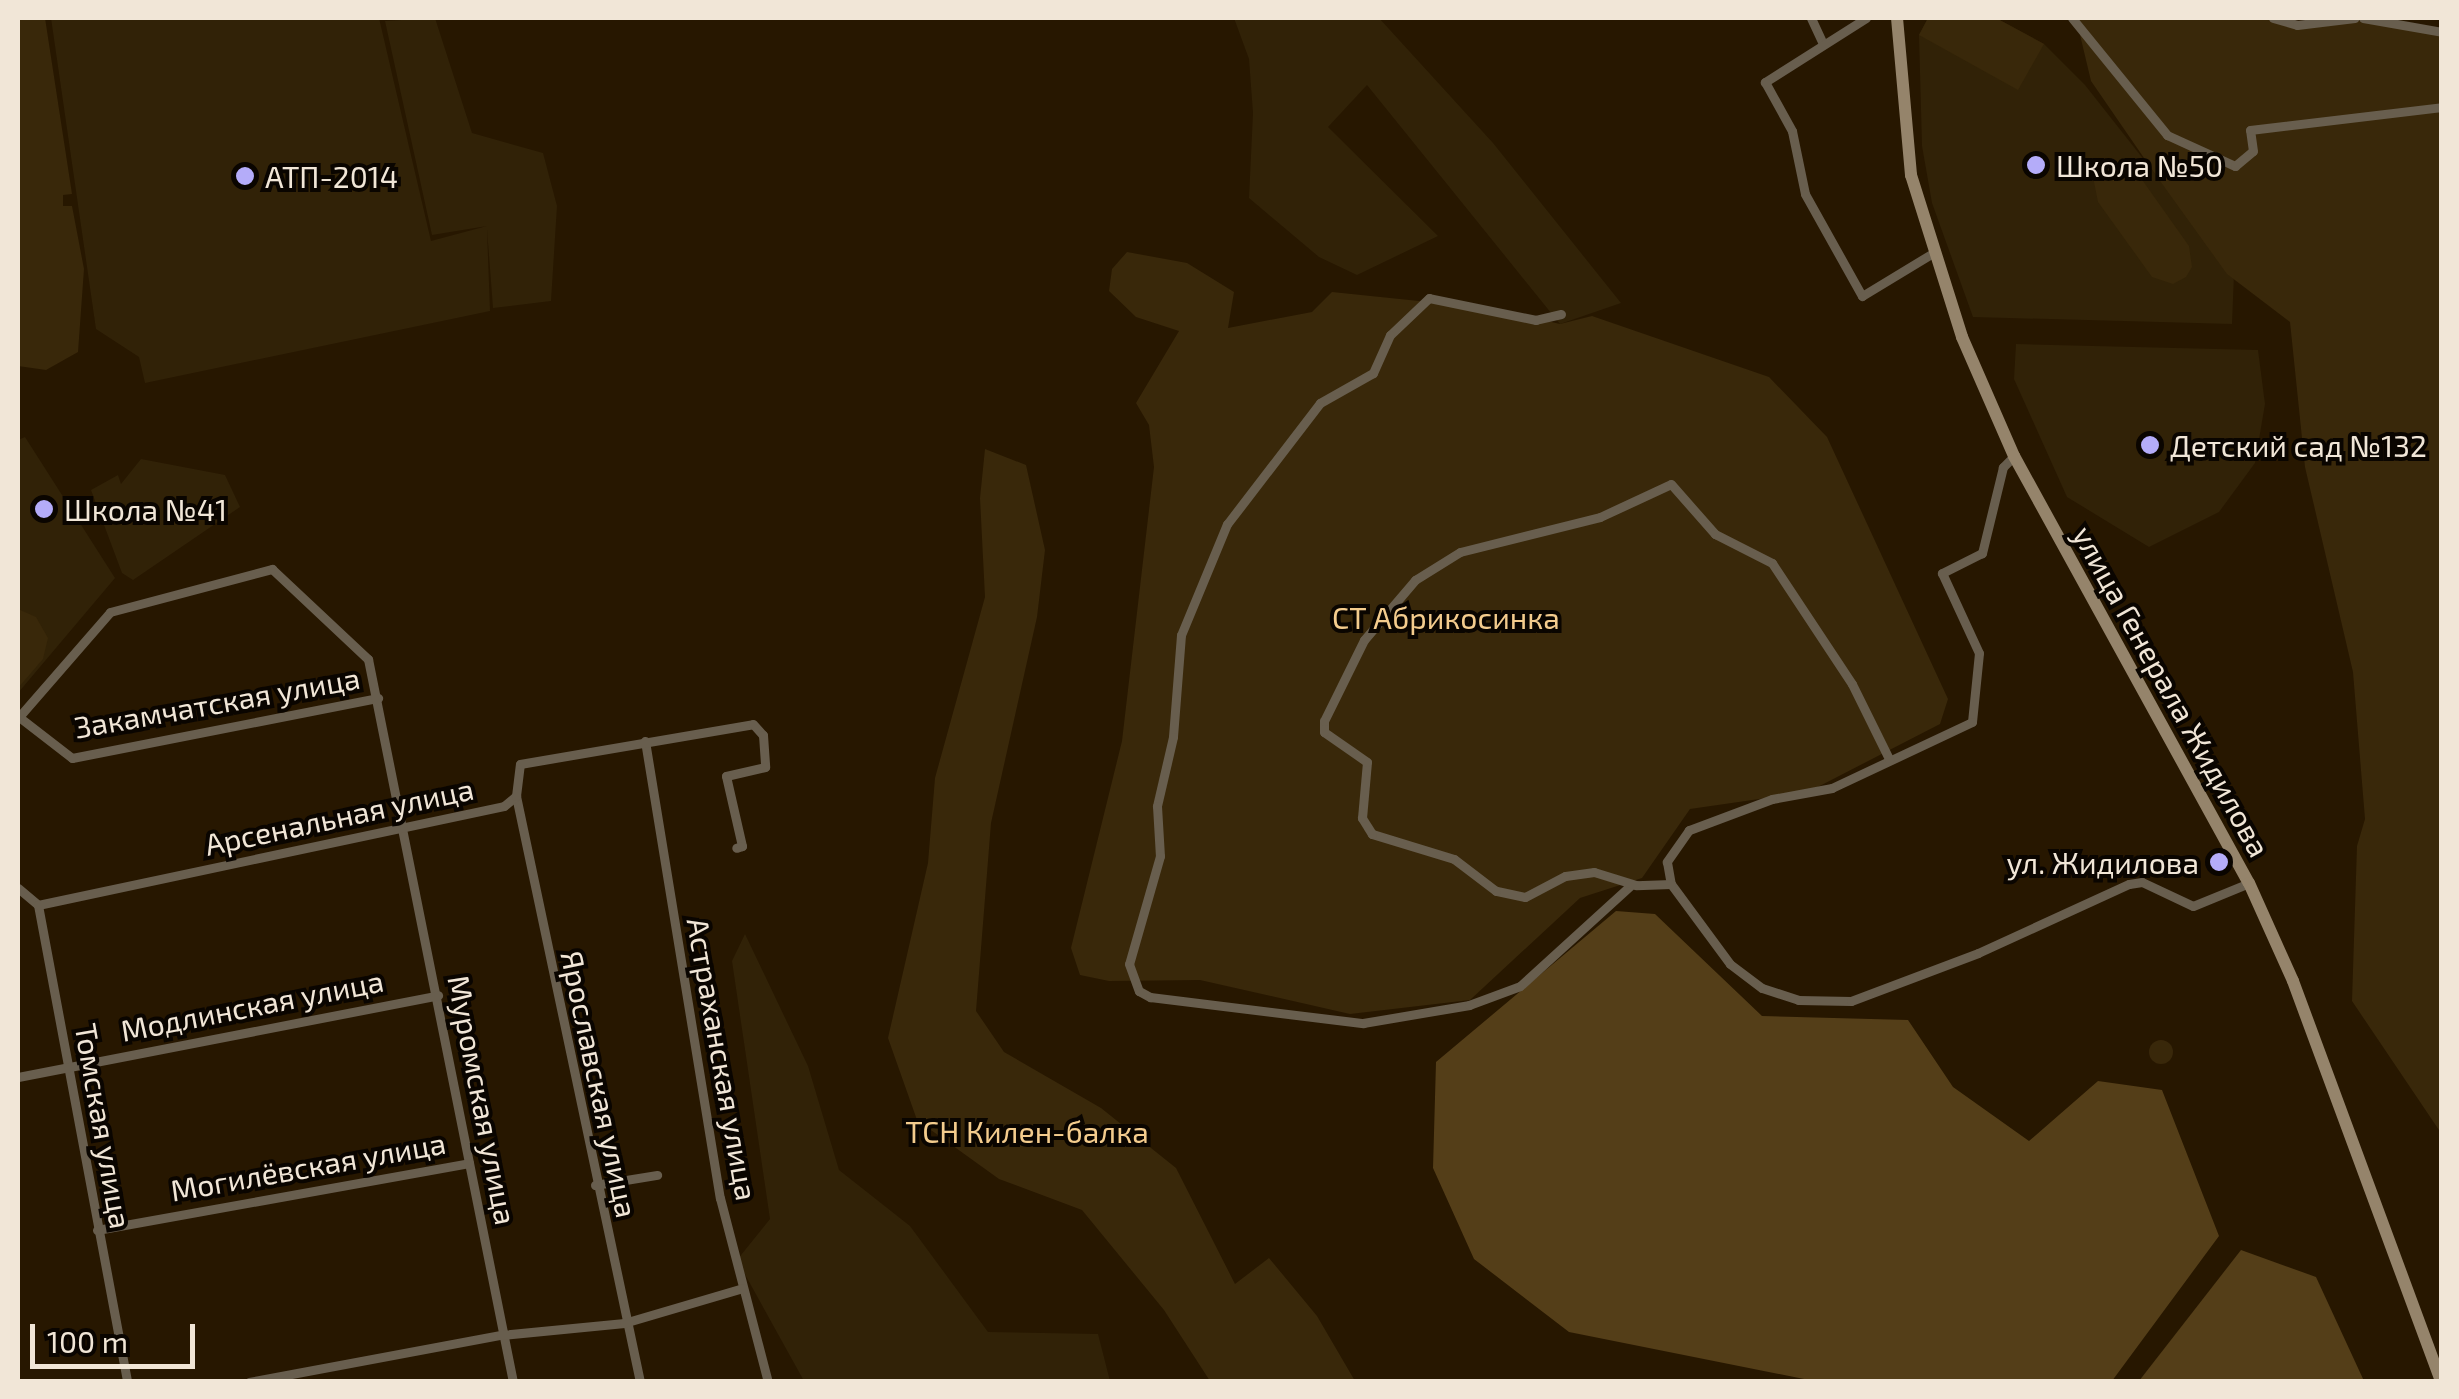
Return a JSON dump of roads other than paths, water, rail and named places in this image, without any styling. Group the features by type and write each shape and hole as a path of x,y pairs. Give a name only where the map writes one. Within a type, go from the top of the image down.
{"main road":[{"name":"улица Генерала Жидилова","path":"1897,18 1911,175 1933,253 2014,456 2250,882 2300,999 2441,1382"}],"street":[{"path":"1812,18 1823,44"},
{"path":"1866,18 1765,82 1792,131 1804,194 1862,296 1933,253"},
{"path":"2072,18 2168,134 2235,166 2253,151 2250,130 2442,107"},
{"path":"2274,18 2297,26 2355,18"},
{"path":"2363,18 2442,32"},
{"path":"1561,314 1536,320 1429,298 1390,335 1373,373 1320,403 1227,524 1180,635 1173,737 1156,806 1160,856 1129,964 1139,991 1150,997 1363,1023 1470,1005 1520,986 1632,884"},
{"path":"2014,456 2003,468 1982,554 1942,573 1979,653 1972,722 1832,788 1772,799 1688,830 1667,862 1672,884 1730,964 1762,988 1798,1000 1851,1000 1978,953 2129,884 2142,882 2193,906 2250,882"},
{"path":"1672,884 1632,884 1594,872 1565,876 1536,895 1496,891 1454,860 1398,844 1366,826 1367,762 1324,732 1324,722 1364,640 1388,608 1438,563 1600,517 1671,484 1716,534 1772,563 1852,684 1890,759"},
{"name":"Муромская улица","path":"18,718 110,612 272,569 368,659 406,828 513,1382"},
{"name":"Закамчатская улица","path":"18,718 72,758 378,698"},
{"name":"Арсенальная улица","path":"38,905 504,806 516,796 520,764 753,724 766,752 765,767 726,776 742,846 736,848"},
{"name":"Астраханская улица","path":"645,741 720,1198 768,1382"},
{"name":"Ярославская улица","path":"516,796 624,1323 640,1382"},
{"path":"18,888 38,905"},
{"name":"Томская улица","path":"38,905 127,1382"},
{"name":"Модлинская улица","path":"18,1077 438,995"},
{"name":"Могилёвская улица","path":"96,1230 468,1163"},
{"path":"596,1185 657,1174"},
{"path":"249,1382 502,1335 624,1323 743,1288"}],"place":[{"name":"Школа №50","path":"2036,165"},
{"name":"АТП-2014","path":"245,176"},
{"name":"Детский сад №132","path":"2150,445"},
{"name":"Школа №41","path":"44,509"},
{"name":"ул. Жидилова","path":"2219,862"}],"park label":[{"name":"СТ Абрикосинка","path":"1446,617"},
{"name":"ТСН Килен-балка","path":"1027,1131"}]}
